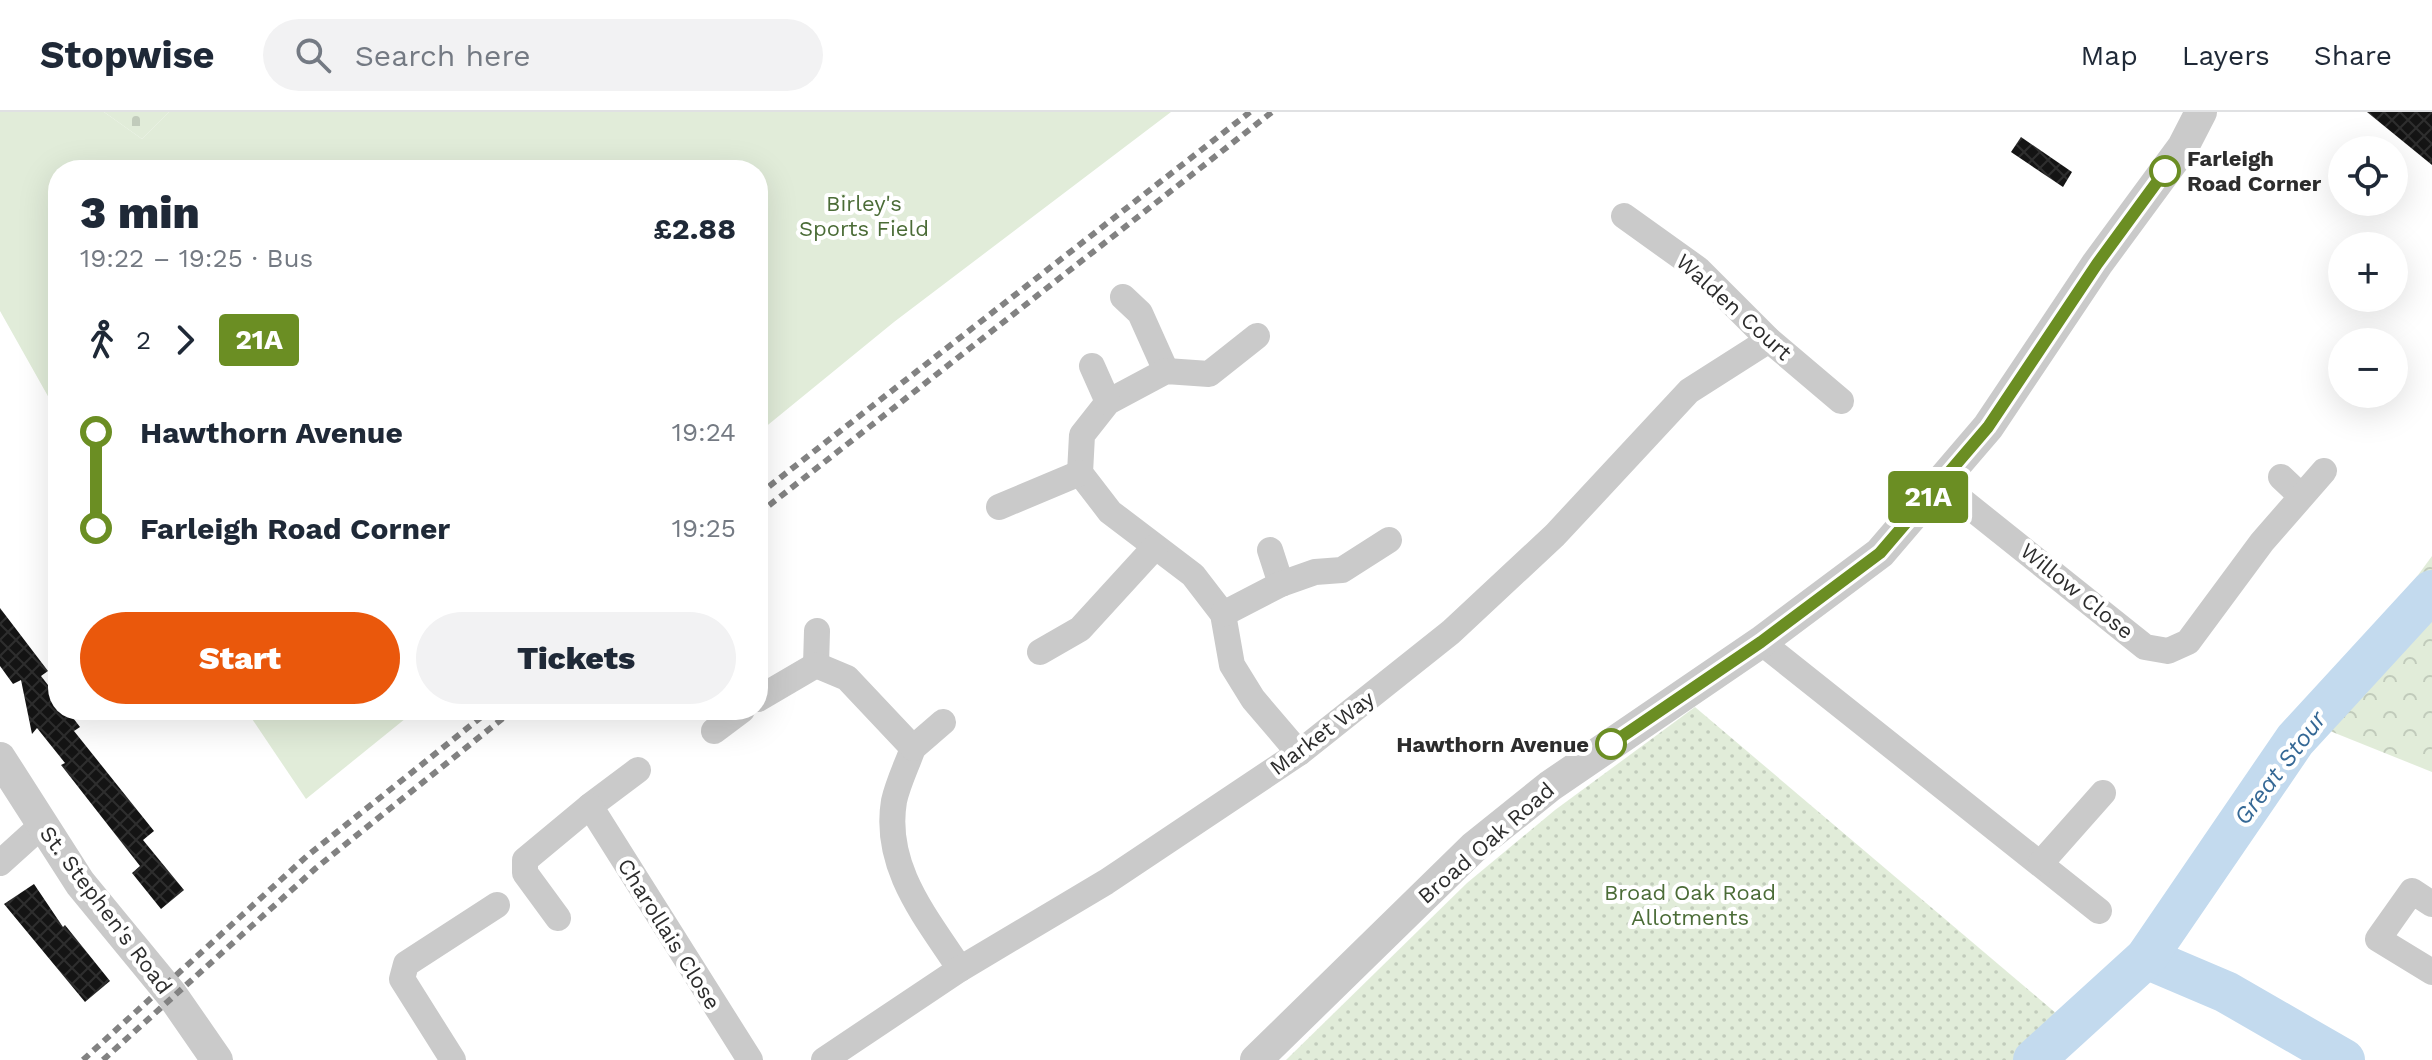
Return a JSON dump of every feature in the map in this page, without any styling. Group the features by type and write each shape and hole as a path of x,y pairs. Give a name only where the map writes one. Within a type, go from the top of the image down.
{"street":[{"name":"Broad Oak Road","path":"1256,1060 1474,847 1550,786 1761,642 1880,553 1988,427 2097,264 2183,147 2201,112"},
{"name":"Walden Court","path":"1624,216 1698,269 1769,340 1841,401"},
{"path":"1123,297 1140,313 1166,371"},
{"path":"1257,336 1209,374 1166,371 1108,402 1082,435 1080,473 1110,512 1193,575 1223,614 1232,665 1253,699 1299,753"},
{"name":"Market Way","path":"824,1060 960,969 1106,882 1299,753 1451,632 1555,535 1689,391 1769,340"},
{"path":"1092,366 1108,402"},
{"name":"Willow Close","path":"1940,483 2145,647 2168,651 2188,642 2291,486 2324,471"},
{"path":"999,507 1080,473"},
{"path":"1223,614 1281,584 1315,572 1342,570 1389,540"},
{"path":"1040,652 1080,629 1155,547"},
{"path":"1270,550 1281,584"},
{"path":"816,665 817,631"},
{"path":"1761,642 2099,911"},
{"path":"768,693 816,665"},
{"path":"816,665 847,678 913,748"},
{"path":"714,731 729,720"},
{"path":"943,722 913,748 894,800 892,840 906,887 960,969"},
{"name":"St. Stephen's Road","path":"0,758 80,883 172,995 217,1060"},
{"path":"558,918 525,873 525,860 638,770"},
{"path":"2041,863 2103,793"},
{"name":"Charollais Close","path":"590,806 750,1060"},
{"path":"0,863 41,826"},
{"path":"2432,904 2412,891 2378,939 2432,972"},
{"path":"453,1060 402,979 406,964 497,905"}],"green space":[{"name":"Birley's Sports Field","path":"0,112 104,112 142,139 169,112 1171,112 894,322 768,425 768,160 48,160 48,396 0,311"},
{"path":"104,112 169,112 142,139"},
{"path":"2432,556 2432,772 2310,723"},
{"name":"Broad Oak Road Allotments","path":"1695,707 2064,1020 2020,1060 1286,1060 1467,883 1555,810"},
{"path":"253,720 404,720 306,799"}],"building":[{"path":"2367,112 2432,112 2432,165 2408,145 2408,136 2396,136"},
{"path":"2021,137 2072,172 2063,187 2011,152"},
{"path":"0,608 48,671 41,676 48,685 48,720 75,720 80,727 74,731 154,831 143,840 184,890 161,909 132,873 140,866 61,765 65,763 37,728 32,734 21,680 13,684 0,666"},
{"path":"34,884 63,927 65,925 110,981 85,1002 4,904"}],"waterway":[{"name":"Great Stour","path":"2034,1060 2146,958 2295,740 2432,591"},
{"name":"Great Stour","path":"2146,958 2226,992 2344,1060"}],"railway":[{"path":"768,487 1250,112"},
{"path":"768,506 1272,112"},
{"path":"83,1060 307,856 477,720"},
{"path":"103,1060 316,868 501,720"}],"bus line":[{"name":"21A","path":"1611,744 1761,642 1880,553 1988,427 2097,264 2165,171"}],"place":[{"name":"Farleigh Road Corner","path":"2165,171"},
{"name":"Hawthorn Avenue","path":"1611,744"}]}
